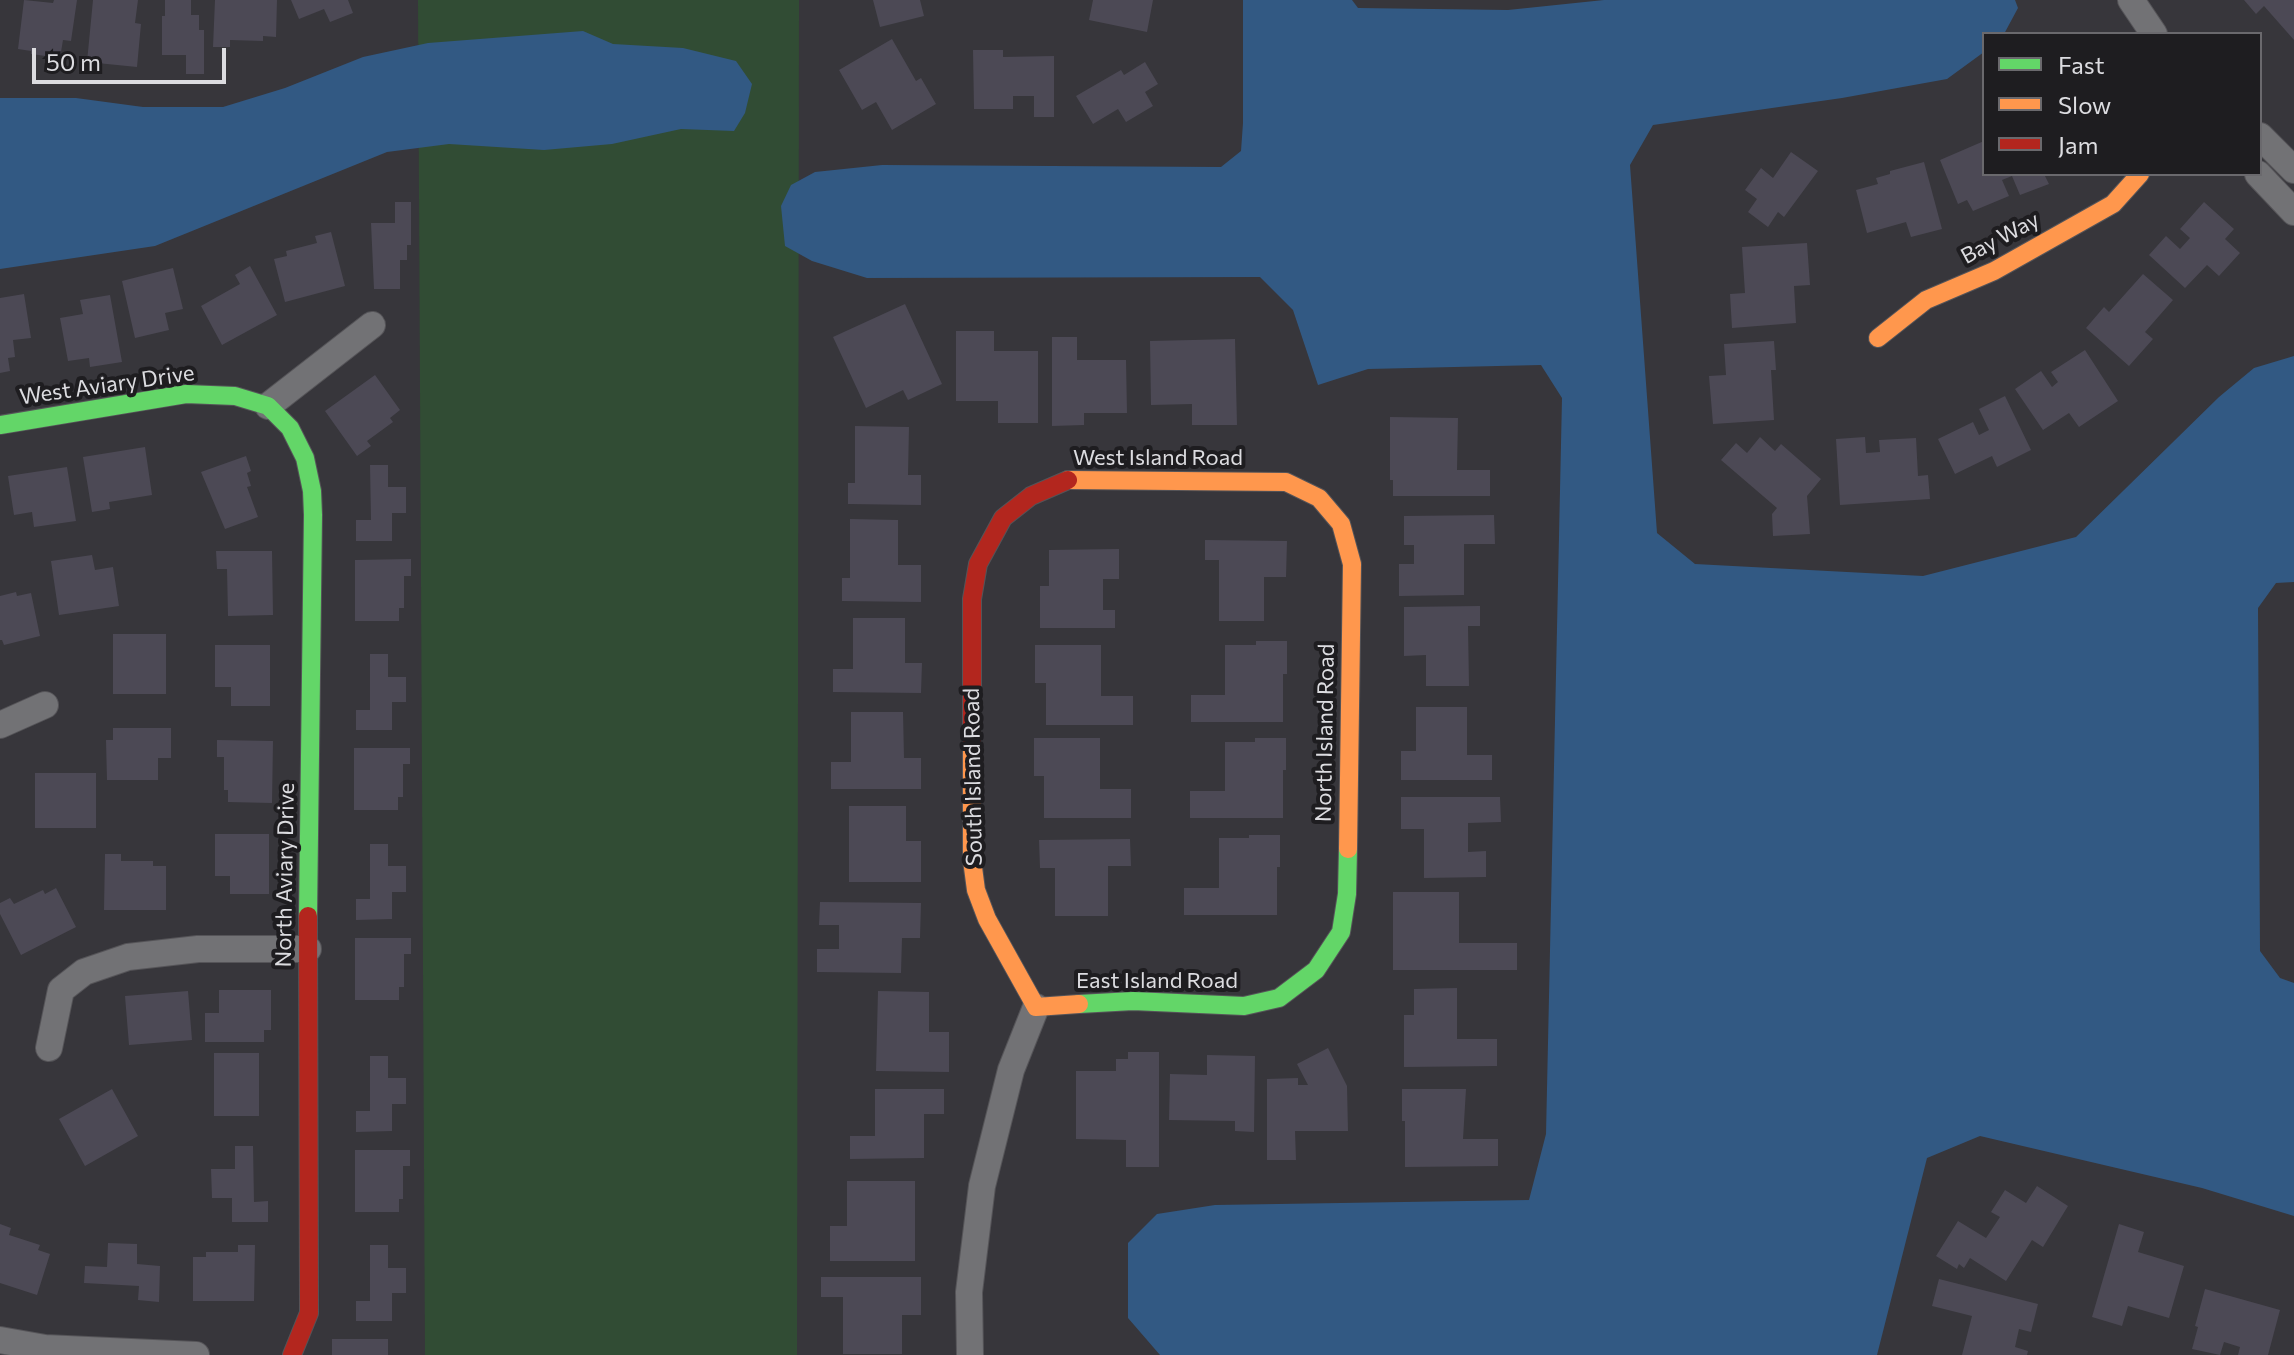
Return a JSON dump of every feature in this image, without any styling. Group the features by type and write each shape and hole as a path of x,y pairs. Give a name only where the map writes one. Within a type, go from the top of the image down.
{"street":[{"path":"2131,0 2153,32"},
{"path":"2262,138 2294,170"},
{"name":"Bay Way","path":"1878,338 1926,300 1994,271 2113,204 2138,176"},
{"path":"2260,176 2294,212"},
{"path":"268,406 372,325"},
{"name":"West Aviary Drive","path":"0,425 186,394 235,396 268,406"},
{"name":"North Aviary Drive","path":"268,406 290,428 305,458 312,491 309,1313 292,1355"},
{"name":"West Island Road","path":"1003,518 1031,496 1068,480 1286,482 1319,498"},
{"name":"North Island Road","path":"1316,970 1341,932 1347,894 1352,564 1341,524 1319,498"},
{"name":"South Island Road","path":"1003,518 978,564 972,599 972,860 976,890 987,919 1036,1007"},
{"path":"0,725 45,705"},
{"path":"49,1048 61,990 84,972 128,957 184,951 308,949"},
{"name":"East Island Road","path":"1036,1007 1133,1001 1244,1006 1279,998 1316,970"},
{"path":"970,1355 969,1292 982,1186 1011,1070 1036,1007"},
{"path":"0,1340 45,1348 196,1355"}],"green space":[{"path":"418,0 799,0 797,1355 425,1355"}],"water":[{"path":"1243,0 1352,0 1358,8 1508,10 1604,0 2015,0 2018,8 2005,32 1982,32 1982,53 1947,79 1842,98 1653,125 1630,165 1657,533 1695,564 1923,576 2076,537 2219,397 2254,368 2294,356 2294,582 2276,583 2258,608 2260,951 2280,978 2294,983 2294,1216 2202,1188 1980,1136 1927,1158 1877,1355 1160,1355 1128,1318 1128,1243 1157,1214 1215,1205 1529,1200 1546,1134 1562,398 1541,365 1368,369 1318,385 1293,310 1260,277 867,278 812,261 785,246 781,206 791,185 815,172 882,165 1221,167 1241,151"},
{"path":"583,31 613,44 683,48 736,61 752,84 745,113 734,131 681,129 612,144 544,150 449,144 387,152 155,246 0,269 0,98 76,98 143,107 223,107 285,88 363,57 428,43"}],"building":[{"path":"24,0 53,3 54,0 77,0 71,41 63,40 60,58 18,49"},
{"path":"93,0 138,0 135,23 141,24 137,67 87,62"},
{"path":"165,0 191,0 191,15 199,15 199,30 204,30 204,74 186,74 186,55 162,55"},
{"path":"215,0 277,0 276,37 263,36 263,41 230,40 230,47 213,47"},
{"path":"291,0 348,0 353,13 330,22 324,9 299,19"},
{"path":"873,0 920,0 924,16 880,27"},
{"path":"1093,0 1153,0 1147,32 1089,20"},
{"path":"2244,0 2294,0 2294,40 2264,6 2256,14"},
{"path":"892,39 916,81 921,78 936,104 892,130 876,102 862,110 839,70"},
{"path":"973,50 1003,50 1003,57 1054,56 1054,117 1034,117 1034,96 1013,96 1013,109 974,109"},
{"path":"1145,62 1158,84 1145,92 1153,106 1126,122 1118,109 1093,124 1076,96 1121,70 1124,75"},
{"path":"1982,142 1982,176 2012,176 2002,180 2009,196 1973,211 1967,200 1958,204 1940,160"},
{"path":"1791,152 1818,171 1784,217 1778,212 1768,227 1748,212 1757,199 1745,190 1761,168 1773,178"},
{"path":"1924,162 1942,229 1911,237 1906,222 1867,233 1856,190 1878,184 1876,178 1890,174 1890,171"},
{"path":"2012,176 2045,176 2049,184 2020,195"},
{"path":"395,202 411,202 411,245 407,245 407,260 400,260 400,289 374,289 371,223 395,223"},
{"path":"2204,202 2234,229 2225,239 2240,253 2219,276 2207,265 2185,288 2149,255 2166,236 2180,249 2190,238 2180,229"},
{"path":"331,232 345,286 285,302 274,259 287,256 286,251 317,243 315,236"},
{"path":"1807,243 1810,285 1794,286 1796,323 1732,328 1730,294 1745,293 1742,247"},
{"path":"250,266 277,315 222,345 201,306 240,284 235,275"},
{"path":"173,268 183,309 165,313 169,330 135,338 122,281"},
{"path":"2143,274 2173,300 2145,332 2153,339 2129,366 2086,328 2104,307 2109,312"},
{"path":"24,294 31,338 13,340 15,357 8,358 10,371 0,373 0,298"},
{"path":"110,295 122,362 90,367 89,358 68,361 60,318 83,314 80,300"},
{"path":"905,304 942,384 908,400 903,390 866,408 833,337"},
{"path":"956,331 994,331 994,351 1038,351 1038,423 998,423 998,401 956,401"},
{"path":"1052,337 1077,337 1077,360 1126,360 1127,413 1084,413 1084,425 1052,426"},
{"path":"1235,339 1237,425 1192,425 1192,404 1151,405 1150,341"},
{"path":"1774,341 1776,370 1771,370 1774,420 1713,424 1709,376 1726,375 1724,344"},
{"path":"2085,350 2118,401 2079,427 2069,413 2043,430 2015,389 2041,371 2052,387 2058,382 2051,372"},
{"path":"375,375 400,410 390,418 393,422 367,441 371,446 357,456 325,411"},
{"path":"2005,396 2031,450 1997,467 1992,456 1955,474 1938,439 1973,422 1979,435 1989,430 1979,409"},
{"path":"1390,417 1458,418 1457,470 1490,470 1490,496 1393,496"},
{"path":"855,426 909,427 908,475 921,475 921,505 848,504 848,483 855,483"},
{"path":"1760,437 1775,451 1781,444 1821,479 1807,496 1810,534 1773,536 1772,514 1777,508 1721,460 1736,443 1747,453"},
{"path":"1865,437 1866,453 1880,452 1879,440 1916,438 1918,476 1928,475 1930,499 1840,505 1836,439"},
{"path":"145,447 152,495 109,502 110,509 92,512 83,457"},
{"path":"246,456 251,471 247,473 251,486 247,487 258,517 225,529 201,472"},
{"path":"370,465 388,465 388,487 406,487 406,513 392,513 392,541 356,541 356,520 371,520"},
{"path":"67,467 76,521 34,527 32,512 14,515 8,476"},
{"path":"1494,515 1495,544 1464,544 1464,595 1399,596 1399,564 1414,564 1414,545 1404,545 1404,516"},
{"path":"850,519 898,520 898,565 921,565 921,602 842,601 842,578 850,578"},
{"path":"1205,540 1287,541 1286,577 1264,577 1264,621 1219,621 1219,560 1205,560"},
{"path":"1119,549 1119,579 1103,579 1103,610 1115,610 1115,628 1040,628 1040,586 1049,586 1049,550"},
{"path":"216,551 272,551 273,615 228,616 227,569 217,569"},
{"path":"92,555 95,570 113,567 119,606 59,615 51,561"},
{"path":"411,559 411,576 404,576 404,608 399,608 399,621 355,621 355,560"},
{"path":"16,592 17,596 31,593 40,636 4,645 0,640 0,596"},
{"path":"1480,606 1480,626 1468,626 1469,686 1426,686 1426,655 1404,656 1404,607"},
{"path":"853,618 905,618 905,663 922,663 921,693 833,692 833,669 853,669"},
{"path":"113,634 166,634 166,694 113,694"},
{"path":"1256,641 1287,641 1283,722 1191,722 1191,695 1225,695 1225,645 1256,645"},
{"path":"215,645 270,645 270,706 231,706 231,687 215,687"},
{"path":"1035,645 1101,645 1101,696 1133,696 1133,725 1046,725 1046,683 1035,683"},
{"path":"370,654 388,654 388,677 406,677 406,702 392,702 392,730 356,730 356,710 370,710"},
{"path":"1416,707 1467,707 1467,755 1492,755 1492,780 1401,780 1401,751 1416,751"},
{"path":"851,712 903,712 904,758 921,758 921,789 831,789 831,762 851,762"},
{"path":"113,728 171,728 171,758 158,758 158,780 107,780 106,740 113,740"},
{"path":"1034,738 1100,738 1100,789 1131,789 1131,818 1044,818 1044,776 1034,776"},
{"path":"1255,738 1286,738 1283,818 1190,818 1190,791 1225,791 1225,742 1255,742"},
{"path":"217,740 273,741 272,803 228,802 228,790 224,790 224,757 217,757"},
{"path":"354,748 410,748 410,764 403,764 403,797 398,797 398,810 354,810"},
{"path":"35,773 96,773 96,828 35,828"},
{"path":"1401,797 1500,797 1501,822 1468,823 1468,852 1486,851 1486,877 1424,878 1424,829 1401,829"},
{"path":"849,806 906,806 906,841 921,841 921,882 849,882"},
{"path":"215,834 269,834 269,894 230,894 230,876 215,876"},
{"path":"1249,835 1280,835 1277,915 1184,915 1184,888 1219,888 1219,838 1249,838"},
{"path":"1130,839 1131,866 1108,866 1108,916 1055,916 1055,868 1040,868 1039,840"},
{"path":"370,844 388,844 388,866 406,866 406,892 392,892 392,919 356,920 356,899 370,899"},
{"path":"105,854 121,854 121,861 153,861 153,866 166,866 166,910 104,910"},
{"path":"56,888 76,927 21,955 0,914 0,903 10,898 14,904 43,890 45,894"},
{"path":"1393,892 1459,892 1459,943 1517,943 1517,970 1393,970"},
{"path":"820,902 921,903 920,938 902,938 901,973 817,972 817,949 839,949 839,925 819,925"},
{"path":"355,938 411,938 411,954 404,954 404,987 399,987 399,1000 355,1000"},
{"path":"1457,988 1457,1039 1497,1039 1497,1066 1404,1067 1404,1015 1414,1015 1414,989"},
{"path":"219,990 271,990 271,1030 264,1030 264,1042 205,1042 205,1013 219,1013"},
{"path":"188,991 192,1040 129,1045 125,996"},
{"path":"878,991 929,992 929,1032 949,1032 949,1072 876,1071"},
{"path":"1328,1048 1347,1086 1348,1131 1295,1131 1296,1160 1267,1160 1267,1079 1298,1078 1298,1085 1308,1085 1297,1064"},
{"path":"1128,1052 1159,1052 1159,1167 1126,1167 1126,1140 1076,1139 1076,1071 1116,1071 1116,1059 1128,1059"},
{"path":"214,1053 259,1053 259,1116 214,1116"},
{"path":"1207,1055 1255,1056 1254,1132 1235,1131 1235,1121 1169,1120 1170,1074 1207,1075"},
{"path":"370,1056 388,1056 388,1078 406,1078 406,1104 392,1104 392,1131 356,1132 356,1111 370,1111"},
{"path":"112,1089 138,1136 85,1166 59,1119"},
{"path":"875,1089 944,1089 944,1114 924,1114 924,1158 850,1159 850,1136 875,1136"},
{"path":"1402,1089 1466,1089 1463,1139 1498,1139 1498,1166 1405,1167"},
{"path":"235,1146 253,1146 254,1202 268,1201 268,1222 232,1222 232,1198 212,1198 211,1169 235,1169"},
{"path":"355,1150 410,1150 410,1166 403,1166 403,1199 399,1199 399,1212 355,1212"},
{"path":"847,1181 915,1181 915,1261 830,1261 830,1226 847,1226"},
{"path":"2037,1186 2068,1206 2043,1247 2032,1240 2006,1281 1970,1258 1964,1268 1959,1264 1957,1269 1936,1256 1958,1221 1986,1238 2000,1217 1991,1212 2005,1190 2026,1203"},
{"path":"0,1224 11,1228 9,1235 40,1245 38,1250 50,1254 37,1295 0,1283"},
{"path":"2119,1224 2144,1232 2138,1252 2184,1266 2169,1318 2128,1306 2122,1326 2092,1317"},
{"path":"108,1243 137,1244 137,1264 160,1266 159,1302 138,1300 139,1286 84,1283 85,1266 107,1267"},
{"path":"238,1245 255,1245 254,1301 193,1301 193,1257 206,1257 206,1252 238,1252"},
{"path":"370,1245 388,1245 388,1268 406,1268 406,1293 392,1293 392,1321 356,1321 356,1301 370,1301"},
{"path":"821,1277 921,1277 921,1315 902,1315 902,1354 843,1354 843,1297 821,1297"},
{"path":"1939,1279 2038,1304 2031,1332 2019,1329 2015,1347 2028,1351 2027,1355 1962,1355 1972,1316 1932,1306"},
{"path":"2205,1289 2280,1310 2268,1355 2238,1355 2240,1347 2224,1342 2220,1355 2192,1349"},
{"path":"332,1339 388,1339 388,1355 332,1355"}],"traffic: fast":[{"path":"0,425 186,394 235,396 268,406 290,428 305,458 313,515 308,916"},
{"path":"1079,1004 1133,1001 1244,1006 1279,998 1316,970 1341,932 1347,894 1348,849"}],"traffic: slow":[{"path":"1878,338 1926,300 1994,271 2113,204 2138,176"},
{"path":"1068,480 1286,482 1319,498 1341,524 1352,564 1348,849"},
{"path":"972,741 972,860 976,890 987,919 1036,1007 1079,1004"}],"traffic: jam":[{"path":"972,741 972,599 978,564 1003,518 1031,496 1068,480"},
{"path":"292,1355 309,1313 308,916"}]}
